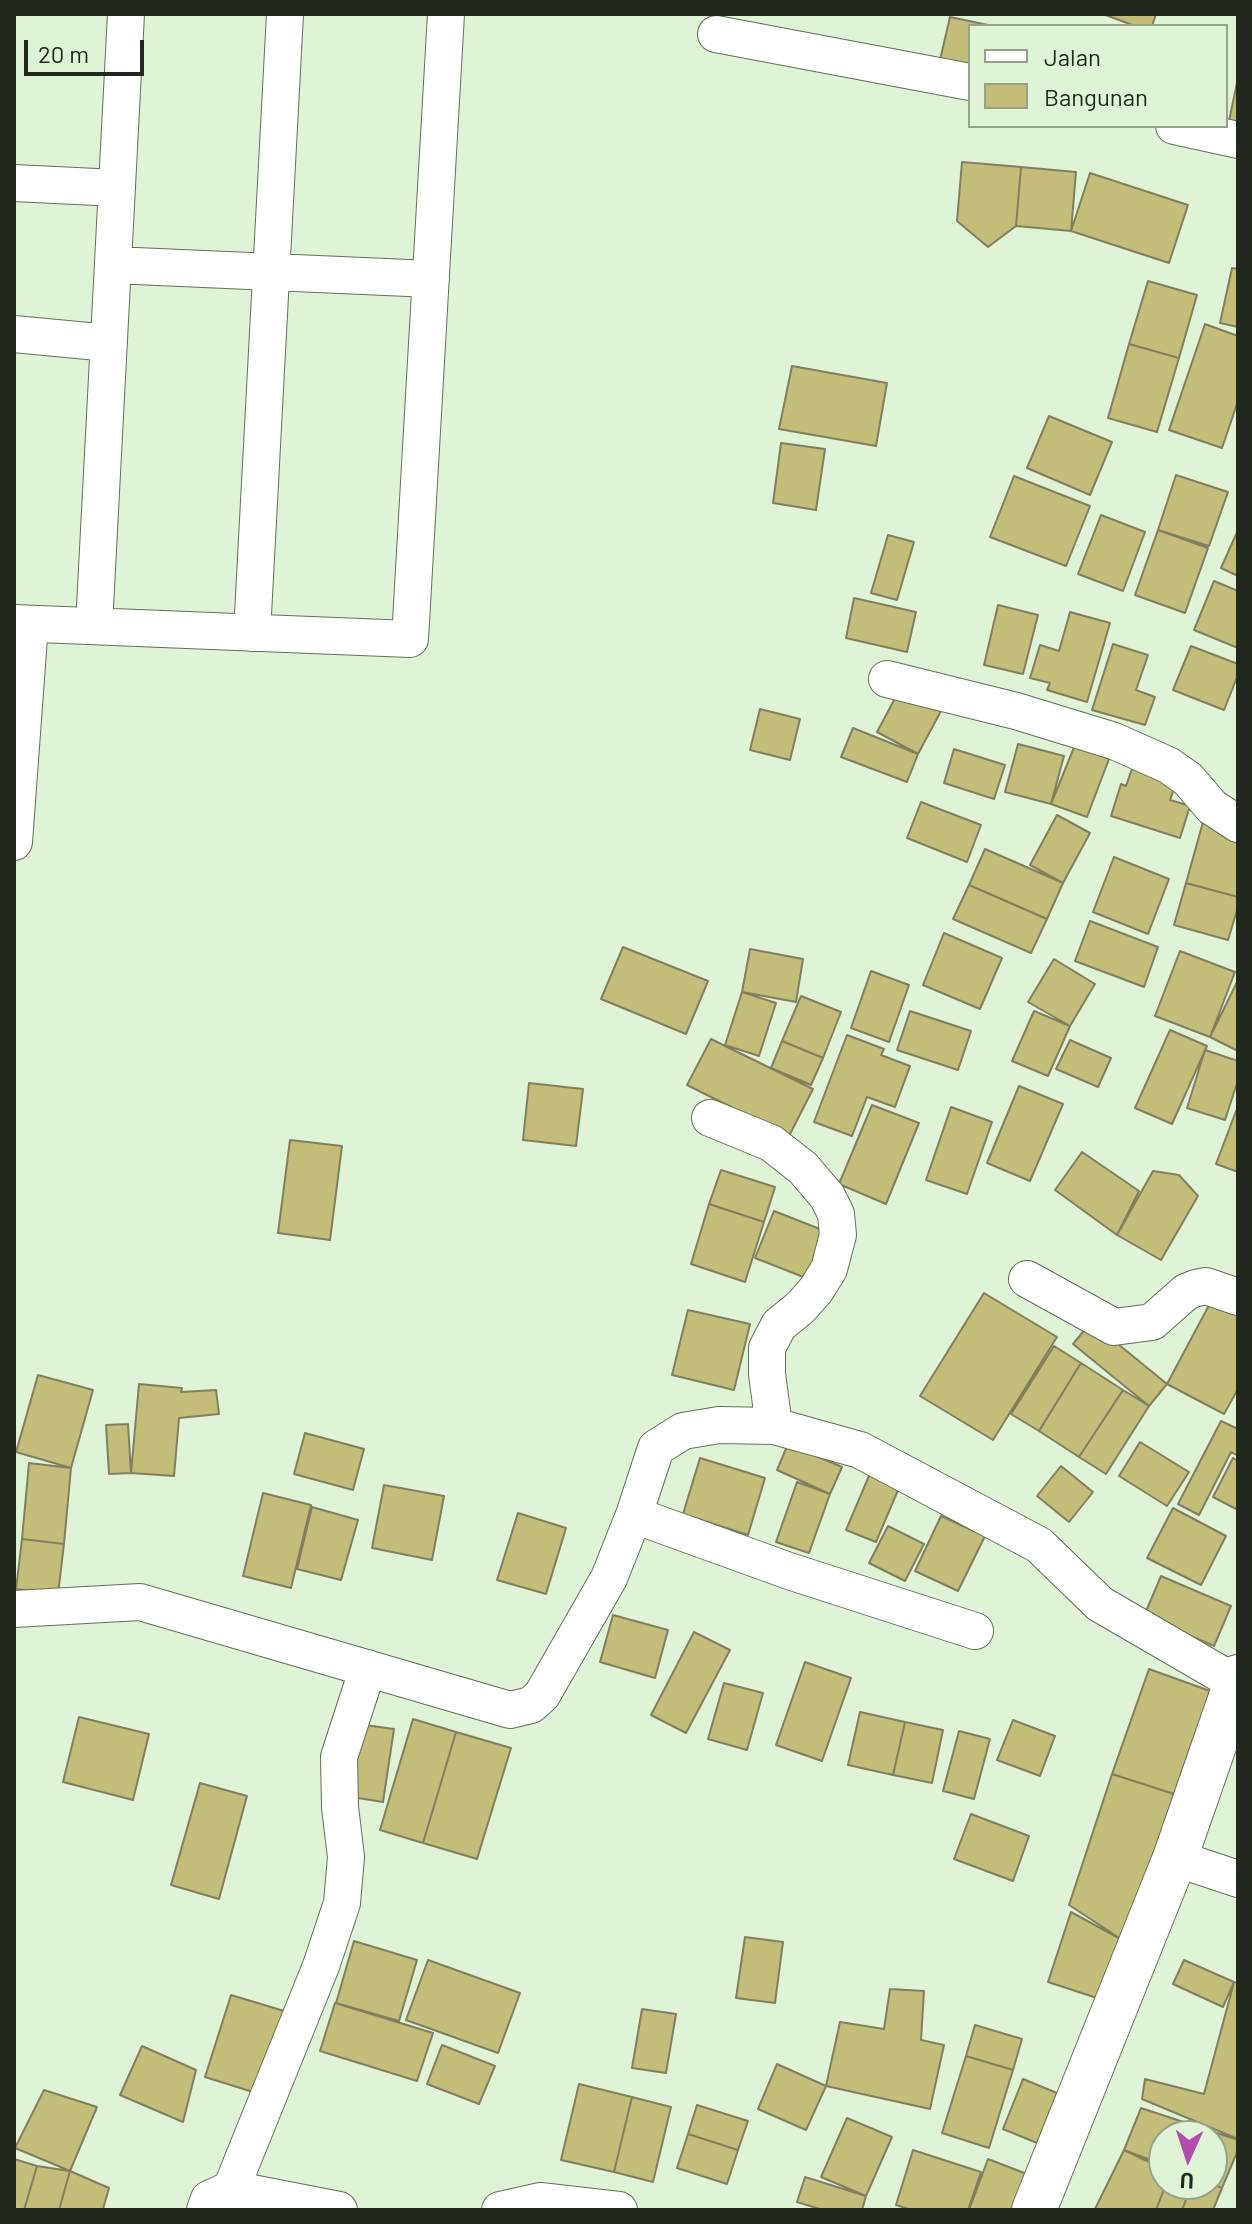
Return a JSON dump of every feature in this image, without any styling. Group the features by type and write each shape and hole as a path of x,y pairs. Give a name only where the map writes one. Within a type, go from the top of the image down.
{"main road":[{"path":"1034,2210 1175,1858 1237,1680"}],"street":[{"path":"94,626 126,14"},
{"path":"252,633 285,14"},
{"path":"14,842 22,623 410,639 446,14"},
{"path":"716,34 968,82"},
{"path":"1183,128 1238,140"},
{"path":"14,183 117,188"},
{"path":"113,265 431,279"},
{"path":"14,334 109,343"},
{"path":"887,679 1016,711 1114,741 1168,765 1188,779 1212,807 1238,824"},
{"path":"710,1118 771,1143 803,1168 827,1196 836,1214 838,1235 829,1269 801,1307 779,1325 767,1348 774,1426"},
{"path":"1027,1279 1114,1327 1152,1322 1186,1292 1196,1288 1206,1286 1238,1297"},
{"path":"14,1609 140,1602 510,1710 531,1705 542,1695 609,1578 656,1448 683,1431 719,1425 774,1426 860,1450 1005,1525 1039,1545 1100,1604 1237,1680"},
{"path":"634,1515 789,1571 975,1631"},
{"path":"339,2210 218,2199 321,1966 342,1903 346,1857 340,1807 339,1757 368,1668"},
{"path":"1175,1858 1238,1879"},
{"path":"500,2210 540,2201 619,2210"}],"building":[{"path":"1103,14 1156,14 1153,24 1130,24"},
{"path":"950,17 983,24 968,24 968,67 940,60"},
{"path":"1238,78 1238,123 1229,121"},
{"path":"962,162 1021,167 1016,226 988,247 957,221"},
{"path":"1021,167 1076,172 1071,231 1016,226"},
{"path":"1090,173 1188,205 1169,263 1071,231"},
{"path":"1232,268 1238,269 1238,327 1220,323"},
{"path":"1148,281 1197,295 1179,358 1129,344"},
{"path":"1205,324 1238,336 1238,401 1222,448 1169,430"},
{"path":"1129,344 1179,358 1157,432 1108,418"},
{"path":"792,366 887,383 876,446 779,429"},
{"path":"1049,416 1112,442 1090,495 1027,468"},
{"path":"781,443 825,449 816,510 773,503"},
{"path":"1176,475 1228,492 1209,546 1158,530"},
{"path":"1014,476 1090,506 1066,566 990,537"},
{"path":"1101,515 1145,532 1123,591 1078,574"},
{"path":"1158,530 1208,548 1185,613 1135,595"},
{"path":"1238,530 1238,576 1221,568"},
{"path":"888,535 914,542 897,600 871,593"},
{"path":"1214,581 1238,591 1238,648 1194,630"},
{"path":"854,598 916,612 907,652 846,638"},
{"path":"998,605 1038,615 1023,674 984,665"},
{"path":"1070,612 1110,623 1087,702 1047,690 1050,683 1030,678 1040,645 1059,651"},
{"path":"1113,644 1148,655 1136,690 1155,697 1145,725 1092,710"},
{"path":"1191,646 1238,664 1238,675 1224,710 1173,690"},
{"path":"900,689 941,711 918,754 877,732"},
{"path":"760,709 800,719 790,760 750,750"},
{"path":"853,728 918,754 907,782 841,757"},
{"path":"1018,744 1064,756 1051,804 1005,792"},
{"path":"1075,745 1109,759 1087,817 1051,804"},
{"path":"954,749 1005,765 994,799 944,783"},
{"path":"1135,760 1179,775 1170,800 1190,806 1180,838 1111,816 1121,784 1126,786"},
{"path":"921,802 981,825 967,862 907,838"},
{"path":"1057,815 1090,833 1063,883 1030,865"},
{"path":"1203,822 1238,832 1238,897 1186,883"},
{"path":"985,849 1063,883 1047,919 969,885"},
{"path":"1114,857 1169,879 1148,934 1093,912"},
{"path":"1186,883 1238,897 1228,940 1174,925"},
{"path":"969,885 1047,919 1031,953 953,919"},
{"path":"1090,921 1158,947 1144,987 1075,961"},
{"path":"944,933 1002,958 980,1009 923,985"},
{"path":"623,947 708,981 686,1034 601,999"},
{"path":"750,949 803,959 796,1002 742,992"},
{"path":"1180,951 1235,972 1210,1037 1155,1016"},
{"path":"1054,959 1095,984 1070,1026 1028,1002"},
{"path":"871,971 909,985 889,1042 851,1028"},
{"path":"1238,980 1238,1051 1210,1037"},
{"path":"742,992 776,1003 759,1056 725,1045"},
{"path":"801,996 841,1012 823,1058 782,1041"},
{"path":"910,1011 971,1031 958,1070 897,1050"},
{"path":"1034,1011 1070,1026 1048,1076 1012,1061"},
{"path":"1170,1030 1207,1046 1172,1124 1135,1108"},
{"path":"847,1035 884,1049 881,1055 910,1066 895,1107 867,1097 852,1136 814,1122"},
{"path":"711,1039 813,1089 789,1136 687,1085"},
{"path":"1070,1040 1111,1058 1098,1087 1056,1069"},
{"path":"782,1041 823,1058 811,1085 771,1068"},
{"path":"1205,1050 1238,1061 1238,1080 1225,1120 1187,1108"},
{"path":"529,1083 583,1089 576,1146 523,1140"},
{"path":"1019,1086 1063,1104 1030,1181 987,1163"},
{"path":"872,1105 919,1123 886,1204 839,1184"},
{"path":"1238,1106 1238,1172 1216,1164"},
{"path":"951,1107 992,1122 967,1194 926,1180"},
{"path":"290,1140 342,1146 330,1240 278,1233"},
{"path":"1082,1152 1139,1191 1117,1235 1055,1190"},
{"path":"721,1170 775,1187 764,1222 709,1204"},
{"path":"1153,1171 1179,1175 1198,1196 1161,1260 1117,1235"},
{"path":"709,1204 764,1222 745,1282 691,1264"},
{"path":"774,1211 830,1233 811,1280 755,1258"},
{"path":"984,1293 1057,1337 993,1440 920,1396"},
{"path":"1215,1294 1238,1306 1238,1389 1224,1414 1167,1384"},
{"path":"688,1310 750,1324 734,1390 672,1375"},
{"path":"1091,1322 1167,1384 1149,1406 1073,1344"},
{"path":"1054,1346 1081,1363 1039,1431 1011,1414"},
{"path":"1081,1363 1123,1390 1079,1457 1039,1431"},
{"path":"38,1375 93,1390 71,1468 16,1452"},
{"path":"139,1384 182,1388 181,1392 216,1390 219,1414 179,1418 174,1476 131,1473"},
{"path":"1123,1390 1149,1406 1106,1474 1079,1457"},
{"path":"1221,1421 1238,1429 1238,1456 1231,1452 1199,1515 1178,1504"},
{"path":"128,1424 131,1473 109,1474 106,1425"},
{"path":"305,1433 364,1449 353,1490 294,1474"},
{"path":"1140,1442 1189,1472 1167,1506 1119,1476"},
{"path":"788,1444 842,1467 830,1494 777,1470"},
{"path":"700,1458 765,1478 748,1535 683,1514"},
{"path":"1233,1458 1238,1461 1238,1510 1213,1497"},
{"path":"29,1463 71,1468 64,1544 22,1539"},
{"path":"874,1464 904,1476 876,1542 846,1530"},
{"path":"1061,1466 1093,1492 1069,1522 1037,1496"},
{"path":"797,1482 830,1494 809,1553 776,1542"},
{"path":"384,1485 444,1496 432,1560 372,1548"},
{"path":"263,1493 311,1505 291,1588 243,1576"},
{"path":"312,1507 358,1520 341,1580 297,1569"},
{"path":"1173,1508 1226,1536 1201,1585 1147,1558"},
{"path":"518,1513 566,1528 546,1594 497,1580"},
{"path":"941,1516 985,1536 958,1591 915,1571"},
{"path":"888,1526 924,1544 905,1581 869,1563"},
{"path":"22,1539 64,1544 58,1594 16,1589"},
{"path":"1161,1576 1231,1606 1214,1646 1144,1616"},
{"path":"613,1615 668,1630 655,1678 600,1662"},
{"path":"694,1632 730,1650 686,1733 651,1715"},
{"path":"805,1662 851,1678 822,1761 776,1745"},
{"path":"1149,1669 1224,1696 1213,1728 1199,1722 1174,1794 1112,1774"},
{"path":"724,1683 763,1693 747,1750 708,1739"},
{"path":"860,1712 905,1722 893,1775 848,1765"},
{"path":"79,1717 149,1734 133,1800 63,1782"},
{"path":"413,1719 456,1732 423,1843 380,1830"},
{"path":"1013,1720 1055,1736 1040,1776 997,1760"},
{"path":"905,1722 943,1730 932,1783 893,1775"},
{"path":"350,1723 394,1729 383,1802 339,1795"},
{"path":"959,1731 990,1739 974,1799 943,1791"},
{"path":"456,1732 511,1748 477,1859 423,1843"},
{"path":"1112,1774 1174,1794 1124,1941 1069,1905"},
{"path":"200,1783 247,1796 219,1899 171,1885"},
{"path":"971,1814 1029,1836 1013,1881 954,1859"},
{"path":"1071,1912 1124,1941 1106,2001 1048,1982"},
{"path":"745,1937 783,1942 775,2003 736,1998"},
{"path":"354,1941 417,1960 399,2021 336,2003"},
{"path":"428,1960 520,1993 498,2053 406,2020"},
{"path":"1184,1960 1234,1982 1223,2007 1173,1984"},
{"path":"1234,1982 1238,1983 1238,2139 1228,2135 1228,2120 1192,2120 1142,2099 1145,2079 1204,2094"},
{"path":"890,1989 924,1991 921,2040 944,2045 930,2109 826,2086 840,2022 884,2029"},
{"path":"231,1995 294,2014 269,2097 205,2077"},
{"path":"335,2003 433,2033 417,2081 320,2051"},
{"path":"642,2009 676,2014 666,2073 632,2068"},
{"path":"975,2025 1022,2039 1013,2070 966,2056"},
{"path":"442,2045 495,2066 479,2104 427,2084"},
{"path":"142,2046 196,2070 183,2122 120,2095"},
{"path":"966,2056 1013,2070 989,2148 942,2133"},
{"path":"777,2064 826,2086 806,2130 758,2109"},
{"path":"1023,2079 1057,2093 1037,2143 1003,2129"},
{"path":"579,2084 632,2097 614,2172 561,2160"},
{"path":"44,2090 97,2107 70,2171 15,2148"},
{"path":"632,2097 671,2107 653,2182 614,2172"},
{"path":"697,2105 748,2121 738,2150 688,2134"},
{"path":"1141,2108 1177,2120 1148,2120 1148,2159 1124,2150"},
{"path":"847,2118 892,2137 866,2196 821,2177"},
{"path":"688,2134 738,2150 727,2184 677,2168"},
{"path":"1228,2137 1238,2140 1238,2150 1228,2174"},
{"path":"913,2150 981,2172 968,2210 912,2210 896,2205"},
{"path":"1124,2150 1148,2161 1148,2200 1160,2200 1156,2210 1095,2209"},
{"path":"14,2159 37,2166 24,2210 14,2210"},
{"path":"988,2159 1027,2174 1014,2210 969,2210"},
{"path":"37,2166 70,2171 59,2210 24,2210"},
{"path":"70,2171 109,2188 103,2209 116,2210 59,2210"},
{"path":"805,2177 866,2196 862,2210 823,2210 797,2202"},
{"path":"1160,2200 1186,2200 1182,2210 1156,2210"},
{"path":"1186,2200 1217,2200 1213,2210 1182,2210"}]}
